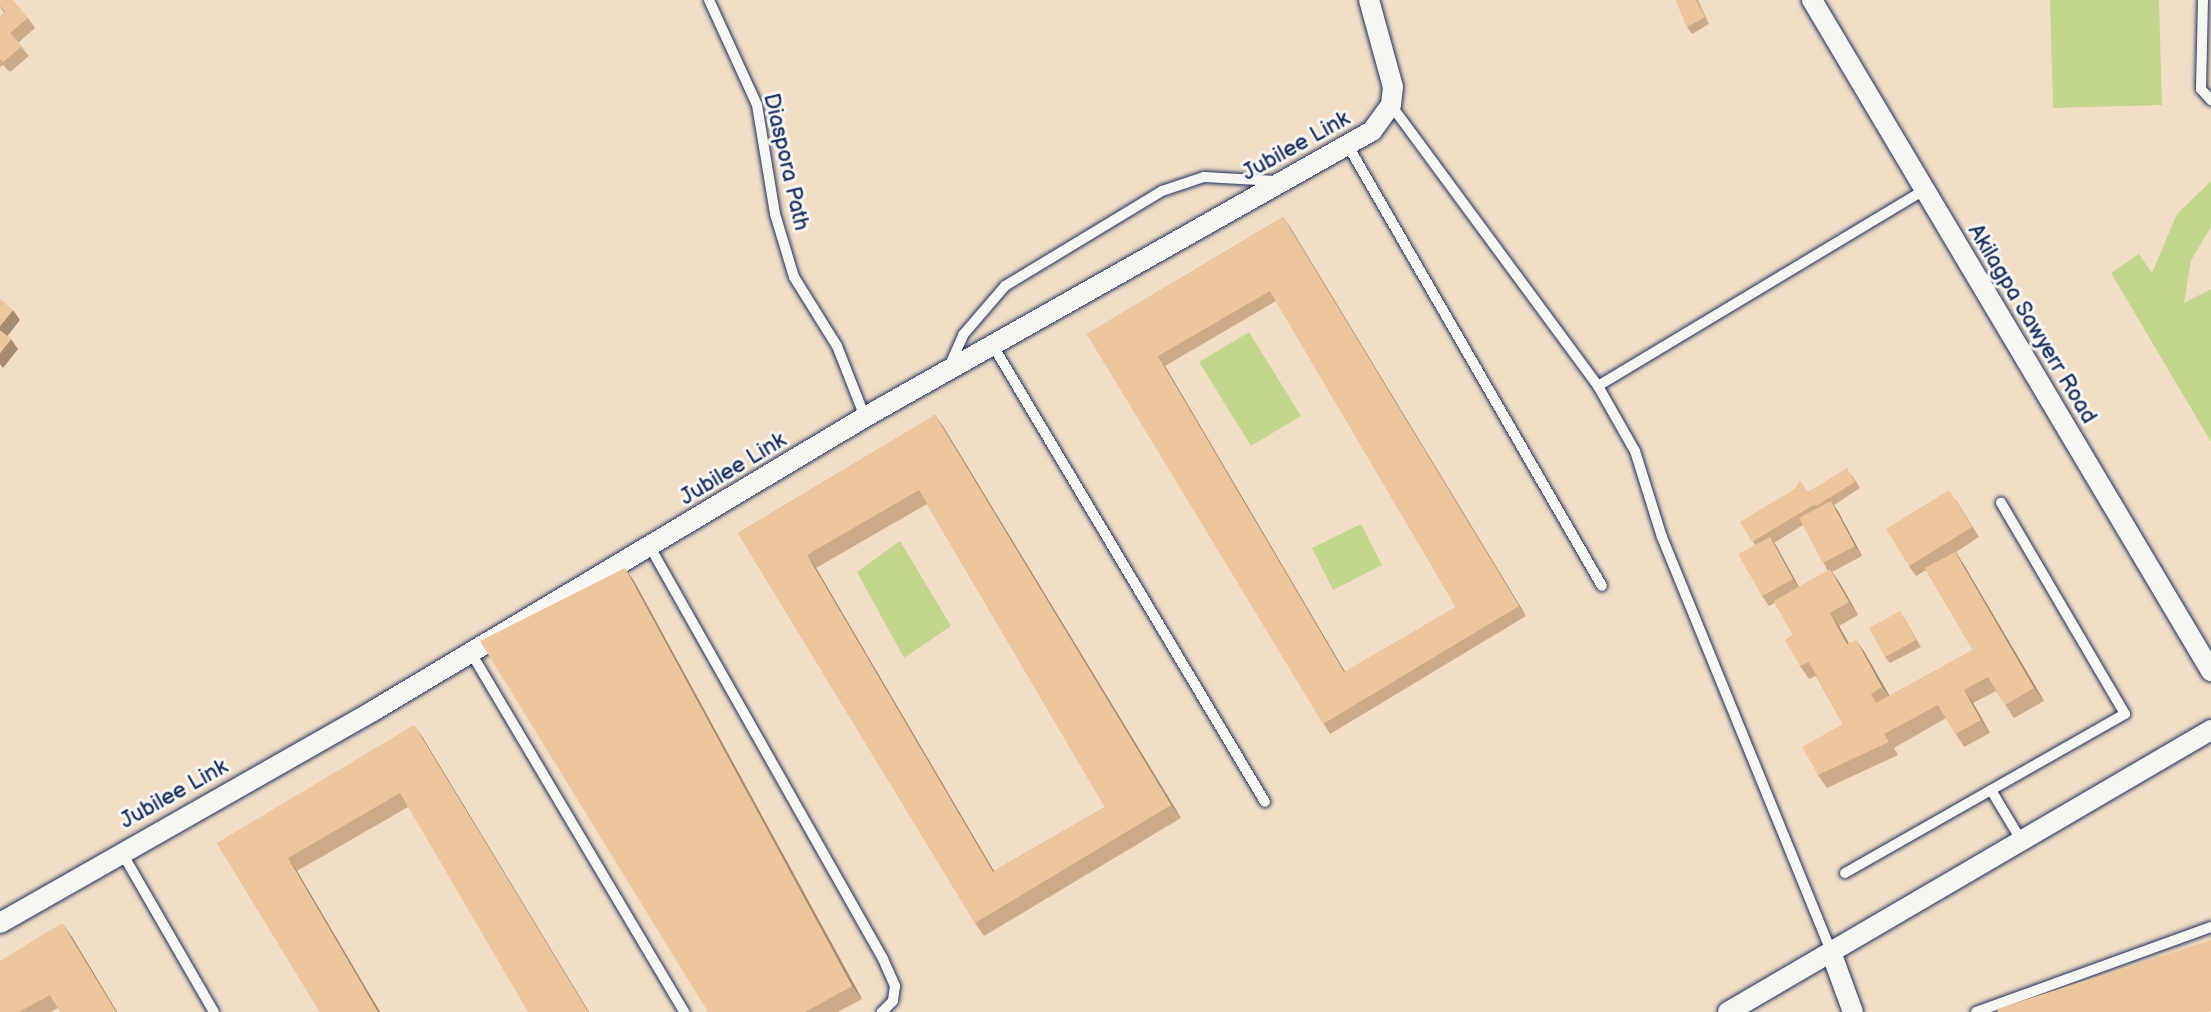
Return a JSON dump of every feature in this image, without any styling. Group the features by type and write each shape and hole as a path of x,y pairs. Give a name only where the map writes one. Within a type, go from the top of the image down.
{"street":[{"path":"1369,0 1388,59 1391,105"},
{"name":"Akilagpa Sawyerr Road","path":"1812,0 2211,671"},
{"name":"Jubilee Link","path":"0,923 650,547 865,417 1372,131 1391,105"},
{"path":"1728,1012 2211,730"},
{"path":"1831,952 1853,1012"}],"lane":[{"name":"Diaspora Path","path":"709,0 757,105 775,214 794,277 837,346 865,417"},
{"path":"2203,0 2201,89 2211,100"},
{"path":"1391,105 1598,386 1635,451 1662,537 1831,952"},
{"path":"1347,144 1602,586"},
{"path":"947,373 963,335 1005,286 1162,191 1204,177 1280,182"},
{"path":"1598,386 1924,190"},
{"path":"992,344 1265,802"},
{"path":"1845,873 2125,714 2001,503"},
{"path":"650,547 883,959 895,986 893,1001 882,1012"},
{"path":"470,651 684,1012"},
{"path":"1991,790 2021,840"},
{"path":"121,851 214,1012"},
{"path":"1976,1012 2211,927"}],"shaded area":[{"path":"0,0 2211,0 2211,1012 0,1012"}],"green space":[{"path":"2050,0 2159,0 2162,105 2053,108"},
{"path":"2211,181 2211,227 2191,260 2184,303 2211,289 2211,442 2111,273 2139,254 2152,273 2177,214"},
{"path":"1249,332 1301,416 1251,446 1199,362"},
{"path":"1361,524 1382,565 1333,590 1312,548"},
{"path":"900,541 951,626 904,658 857,572"}],"building":[{"path":"0,0 13,0 28,18 10,33 22,46 3,62 0,59 0,17 5,12"},
{"path":"1676,0 1696,0 1705,17 1687,27"},
{"path":"1283,217 1519,606 1323,724 1087,334","holes":["1270,291 1456,607 1344,672 1158,356"]},
{"path":"0,299 13,310 0,326"},
{"path":"0,330 11,339 0,353"},
{"path":"935,415 1171,805 975,923 738,533","holes":["919,490 1105,807 993,872 807,555"]},
{"path":"1847,468 1855,482 1816,506 1808,492"},
{"path":"1800,480 1815,504 1752,542 1740,522 1796,488"},
{"path":"1949,490 1972,527 1909,566 1886,529"},
{"path":"1831,501 1855,546 1823,563 1799,518"},
{"path":"1770,537 1793,579 1762,596 1738,554"},
{"path":"1955,552 2034,688 2005,705 1988,677 1964,690 1981,720 1955,734 1938,705 1884,734 1889,742 1818,775 1802,747 1843,724 1809,662 1800,666 1785,640 1793,635 1774,601 1830,569 1849,602 1830,613 1847,644 1856,640 1882,687 1871,694 1876,703 1973,650 1925,568"},
{"path":"625,568 852,986 805,1012 708,1012 480,641"},
{"path":"1900,611 1916,640 1885,657 1869,628"},
{"path":"414,725 588,1012 528,1012 400,793 288,858 378,1012 320,1012 217,843"},
{"path":"62,923 116,1012 60,1012 50,995 19,1012 0,1012 0,961"},
{"path":"2211,940 2211,1011 1998,1012 1997,1009"}]}
